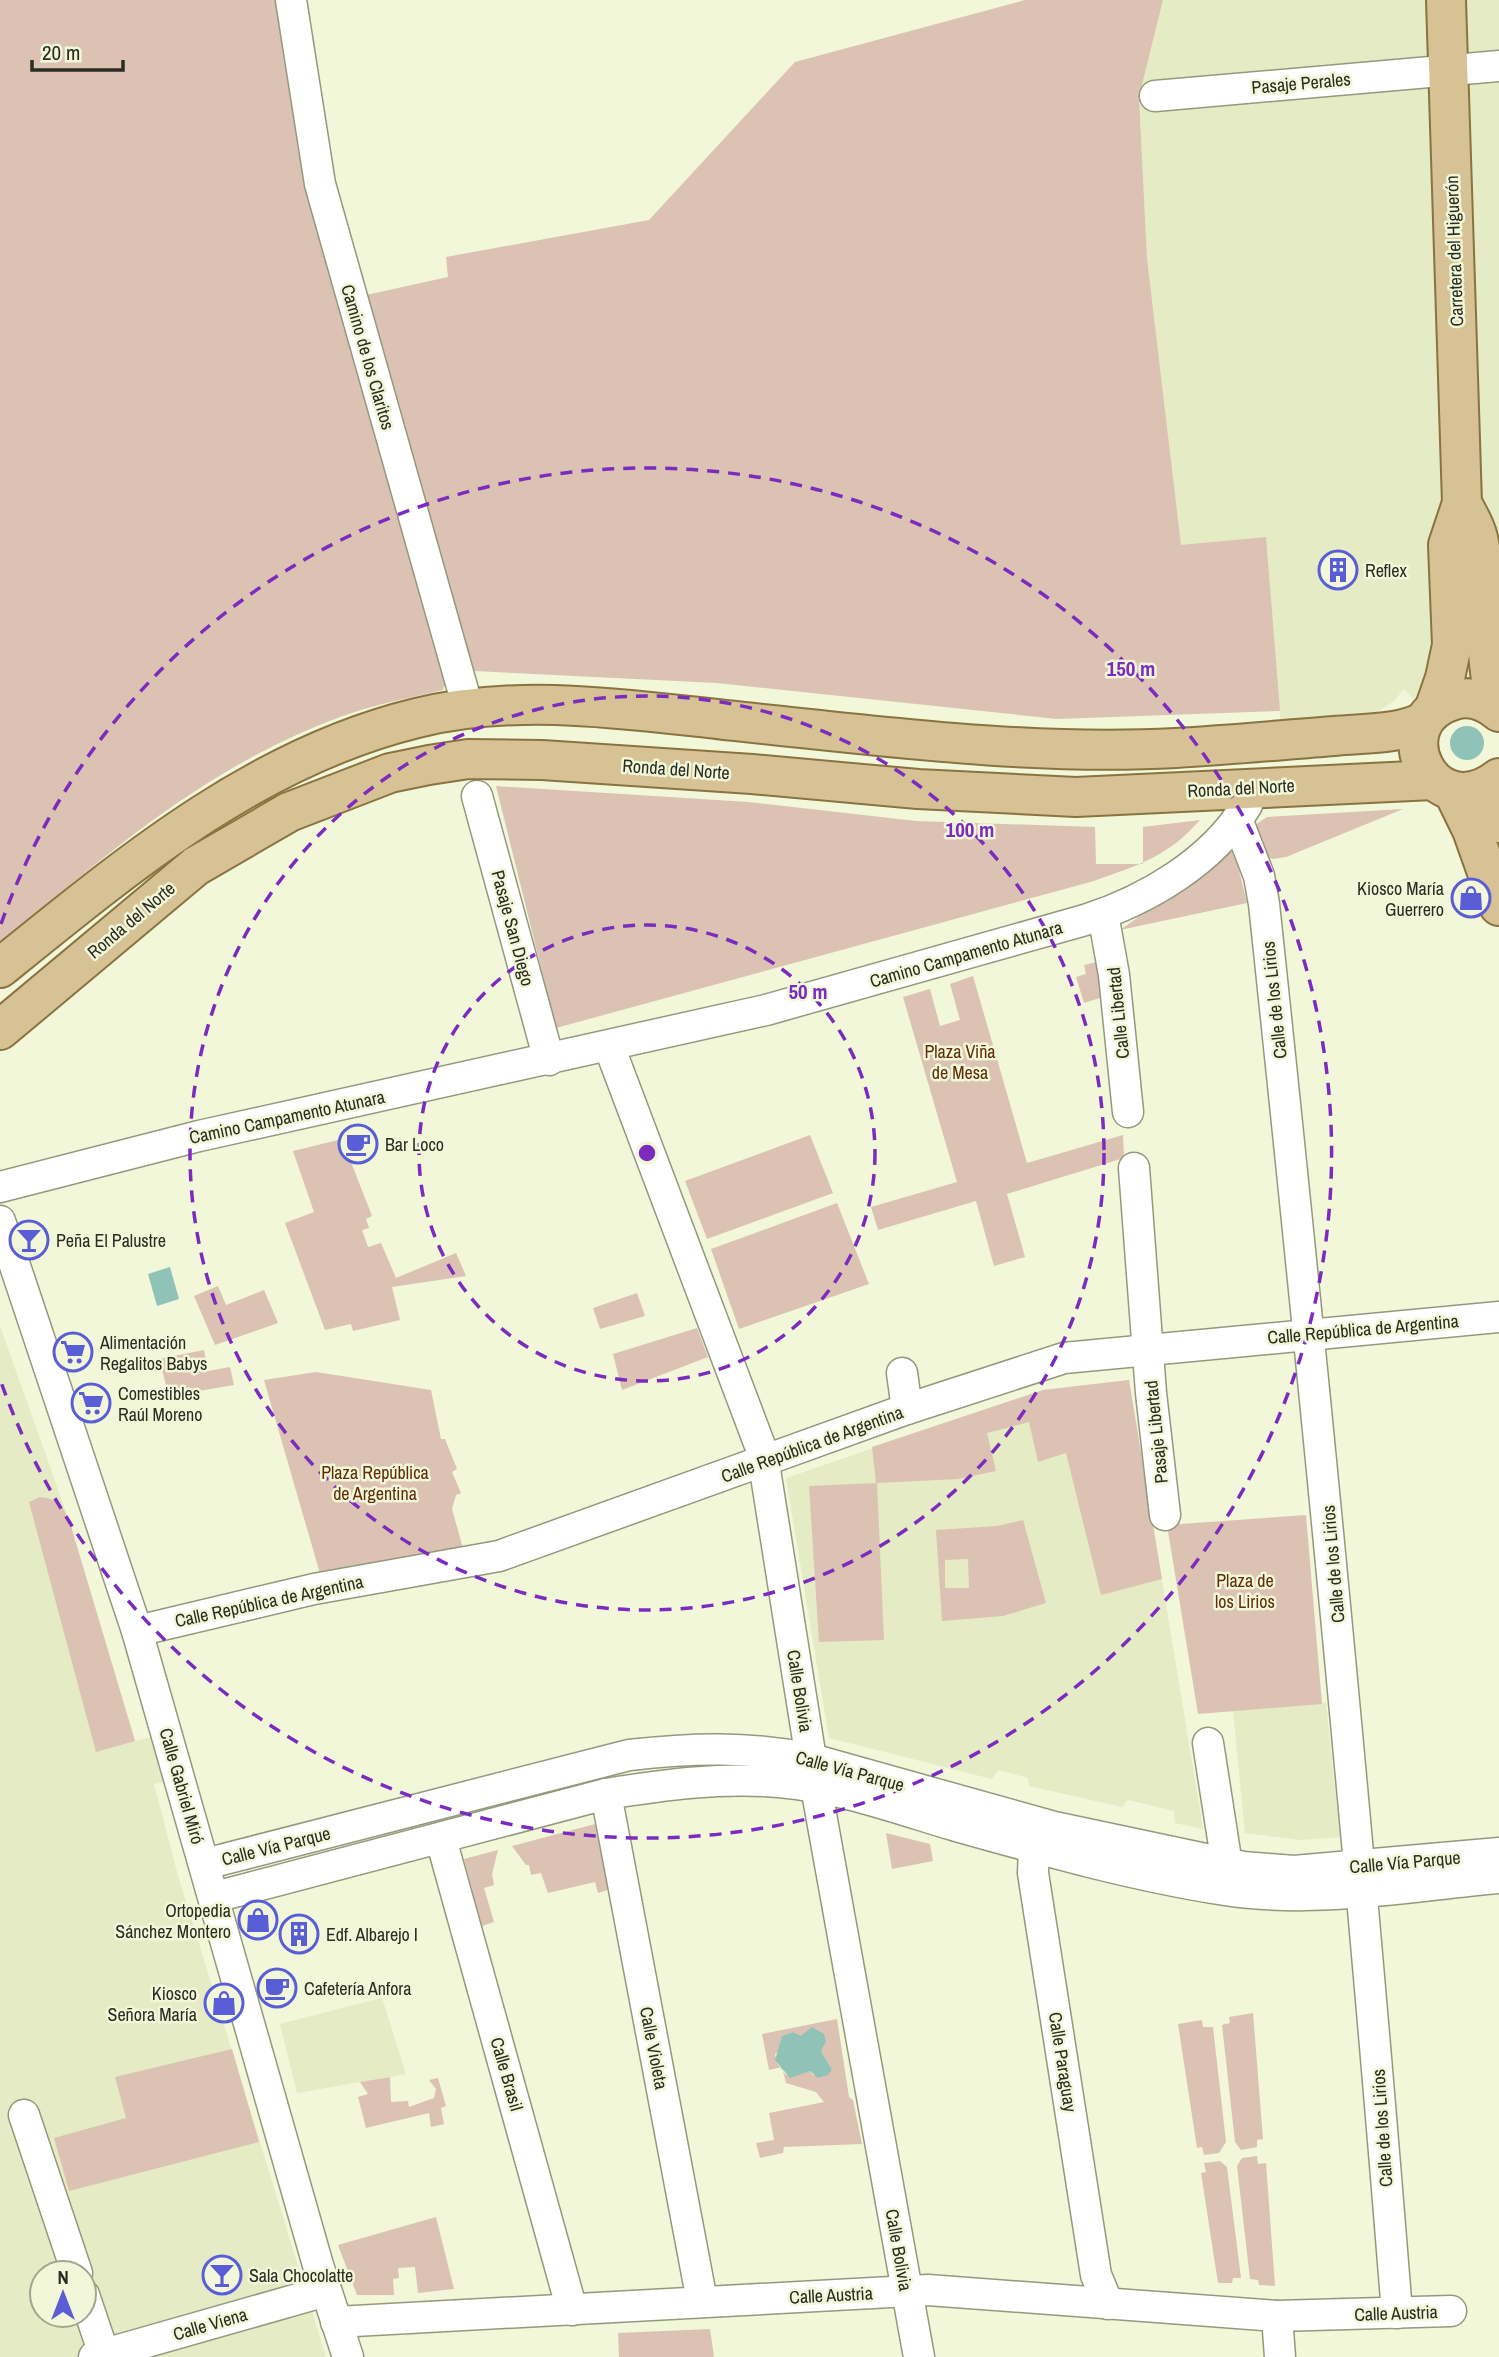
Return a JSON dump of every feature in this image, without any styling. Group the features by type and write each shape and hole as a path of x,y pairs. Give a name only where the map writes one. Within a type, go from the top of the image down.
{"main road":[{"name":"Carretera del Higuerón","path":"1446,0 1462,503"},
{"path":"1462,503 1479,542 1490,685 1498,711"},
{"path":"1462,503 1448,545 1452,645 1445,678 1418,738 1418,753 1423,768 1443,785 1472,830 1499,908"},
{"path":"0,968 99,888 178,829 258,780 368,732 418,717 468,708 545,704 621,709 979,746 1135,750 1405,729 1459,698 1473,698 1498,711"},
{"name":"Ronda del Norte","path":"0,1030 196,866 301,807 390,773 429,765 468,759 542,761 752,774 918,789 1076,797 1283,786 1443,785 1469,792 1485,788 1499,779"},
{"path":"1499,779 1499,823"},
{"path":"1499,872 1499,908"}],"street":[{"name":"Camino de los Claritos","path":"291,0 320,184 468,708"},
{"name":"Pasaje Perales","path":"1155,96 1499,66"},
{"name":"Camino Campamento Atunara","path":"9,1182 199,1136 766,1010 1103,915 1169,881 1201,856 1237,819 1252,799 1283,786"},
{"name":"Pasaje San Diego","path":"478,796 549,1060"},
{"name":"Calle de los Lirios","path":"1237,819 1259,876 1264,904 1310,1334 1363,1879 1397,2313"},
{"name":"Calle Libertad","path":"1103,915 1114,975 1128,1112"},
{"name":"Calle Bolivia","path":"609,1046 764,1462 811,1759 919,2357"},
{"path":"1134,1168 1147,1349"},
{"name":"Calle Gabriel Miró","path":"0,1221 137,1631 326,2291 348,2357"},
{"name":"Calle República de Argentina","path":"137,1631 314,1589 499,1556 907,1409 1064,1358 1499,1317"},
{"name":"Pasaje Libertad","path":"1147,1349 1166,1515"},
{"path":"902,1373 907,1409"},
{"path":"1208,1743 1227,1865"},
{"name":"Calle Vía Parque","path":"205,1864 629,1755 682,1749 729,1748 776,1751 811,1759 1044,1837 1223,1890 1259,1895 1363,1879 1499,1853"},
{"name":"Calle Vía Parque","path":"215,1897 606,1794 670,1784 725,1781 780,1782 817,1788 1044,1837 1227,1865 1363,1879 1499,1878"},
{"name":"Calle Violeta","path":"606,1794 702,2301"},
{"name":"Calle Paraguay","path":"1044,1837 1033,1873 1096,2275 1108,2304"},
{"name":"Calle Brasil","path":"441,1839 572,2310"},
{"path":"24,2115 72,2259"},
{"name":"Calle Austria","path":"336,2322 929,2290 1277,2316 1451,2311"},
{"name":"Calle Viena","path":"101,2356 326,2291"},
{"path":"1277,2316 1280,2357"},
{"path":"93,2329 101,2356"}],"shaded area":[{"path":"1163,0 1499,0 1499,712 1428,715 1404,689 1394,701 1376,713 1280,725 1280,711 1181,546 1147,258 1139,97"},
{"path":"0,1326 70,1523 135,1741 152,1737 166,1782 154,1784 177,1872 326,2357 0,2357"},
{"path":"1129,1380 1203,1829 1175,1823 1174,1811 1128,1800 1122,1807 1029,1786 1028,1778 998,1770 992,1779 829,1738 786,1478 1043,1390"},
{"path":"1326,1703 1340,1837 1301,1840 1245,1833 1233,1711"},
{"path":"382,1998 406,2074 297,2093 280,2024"}],"green space":[{"path":"0,0 280,0 330,272 446,680 443,690 340,717 246,760 160,815 0,943"},
{"path":"1025,0 1163,0 1139,97 1147,258 1181,545 1266,537 1280,711 1057,719 717,683 474,671 366,295 448,277 446,257 649,220 795,62"},
{"path":"496,786 748,802 916,821 1095,827 1096,864 1139,864 1094,881 556,1028"},
{"path":"1403,809 1286,857 1273,859 1261,855 1254,835 1255,825 1267,817"},
{"path":"1200,820 1176,843 1143,862 1143,827"},
{"path":"1234,850 1247,903 1120,930"},
{"path":"1100,961 1103,997 1084,1003 1076,977 1086,974 1084,965"},
{"name":"Plaza Viña de Mesa","path":"973,976 1027,1163 1123,1135 1124,1158 1007,1194 1025,1257 994,1266 976,1201 878,1230 871,1207 957,1182 903,997 930,989 940,1026 960,1020 950,984"},
{"path":"810,1135 833,1193 707,1239 685,1181"},
{"path":"342,1139 372,1216 366,1219 369,1228 362,1230 368,1247 381,1243 396,1278 456,1253 466,1276 392,1287 400,1320 353,1331 351,1324 325,1330 285,1223 314,1212 293,1151"},
{"path":"837,1203 869,1284 739,1329 711,1249"},
{"path":"218,1286 226,1305 264,1290 278,1323 215,1345 194,1296"},
{"path":"637,1293 645,1316 600,1329 593,1308"},
{"path":"697,1328 708,1357 622,1390 613,1354"},
{"path":"204,1350 208,1371 230,1367 234,1385 169,1396 159,1359"},
{"name":"Plaza República de Argentina","path":"316,1372 431,1390 441,1439 445,1439 457,1469 452,1472 461,1493 456,1495 452,1509 464,1552 321,1577 264,1380"},
{"path":"1129,1380 1162,1579 1101,1595 1066,1453 1038,1462 1029,1422 987,1433 996,1471 958,1479 877,1483 884,1640 819,1642 809,1486 876,1483 872,1447 1043,1390"},
{"path":"40,1497 60,1504 70,1523 135,1741 96,1752 29,1502"},
{"name":"Plaza de los Lirios","path":"1306,1515 1322,1704 1198,1714 1167,1525"},
{"path":"1023,1520 1046,1603 1003,1616 942,1621 936,1530 997,1526","holes":["968,1559 969,1588 945,1588 945,1560"]},
{"path":"595,1824 608,1890 598,1893 595,1882 548,1893 541,1873 531,1875 529,1865 526,1865 512,1846"},
{"path":"886,1833 930,1844 933,1861 892,1869"},
{"path":"498,1850 492,1874 494,1885 484,1888 494,1922 482,1926 464,1859"},
{"path":"1253,2013 1263,2139 1257,2140 1257,2147 1241,2150 1235,2142 1222,2025 1230,2023 1229,2017"},
{"path":"837,2019 849,2097 853,2100 862,2144 784,2147 783,2153 760,2158 756,2143 774,2140 769,2113 824,2102 816,2092 786,2083 783,2071 786,2075 810,2071 813,2075 832,2069 821,2051 793,2032 782,2036 780,2051 775,2054 780,2067 769,2070 762,2034"},
{"path":"1202,2020 1203,2027 1213,2027 1226,2142 1219,2153 1204,2155 1202,2147 1197,2148 1178,2024"},
{"path":"232,2049 259,2142 69,2191 54,2138 126,2118 115,2077"},
{"path":"390,2077 391,2102 408,2101 409,2107 434,2098 436,2089 429,2080 438,2078 446,2106 441,2108 444,2124 431,2127 429,2113 366,2128 358,2097 368,2094 360,2082"},
{"path":"1257,2156 1258,2164 1266,2163 1275,2286 1259,2285 1258,2280 1250,2279 1237,2166 1242,2158"},
{"path":"1220,2161 1227,2167 1241,2278 1233,2278 1232,2283 1218,2283 1201,2173 1206,2172 1204,2163"},
{"path":"436,2217 454,2289 418,2293 415,2267 398,2268 399,2278 393,2279 394,2295 357,2295 338,2245"},
{"path":"710,2329 714,2357 619,2357 618,2333"}],"water":[{"path":"1467,726 1479,731 1484,743 1479,755 1467,760 1455,755 1450,743 1455,731"},
{"path":"170,1267 179,1299 157,1306 148,1274"},
{"path":"812,2027 824,2034 826,2041 821,2051 832,2069 828,2075 818,2078 810,2071 790,2078 775,2060 782,2036 793,2032 801,2036"}],"place":[{"name":"Reflex","path":"1338,570"},
{"name":"Kiosco María Guerrero","path":"1471,898"},
{"name":"Bar Loco","path":"358,1144"},
{"name":"Peña El Palustre","path":"29,1240"},
{"name":"Alimentación Regalitos Babys","path":"73,1352"},
{"name":"Comestibles Raúl Moreno","path":"91,1403"},
{"name":"Ortopedia Sánchez Montero","path":"258,1920"},
{"name":"Edf. Albarejo I","path":"299,1934"},
{"name":"Cafetería Anfora","path":"277,1988"},
{"name":"Kiosco Señora María","path":"224,2003"},
{"name":"Sala Chocolatte","path":"222,2275"}]}
